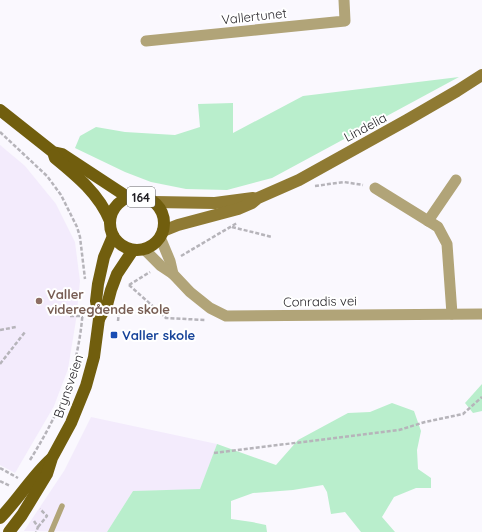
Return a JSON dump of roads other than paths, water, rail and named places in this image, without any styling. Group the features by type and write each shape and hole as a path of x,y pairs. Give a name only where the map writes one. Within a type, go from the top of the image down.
{"main road":[{"name":"Lindelia","path":"161,234 178,225 238,209 252,203 258,198 299,180 407,120 482,75"},
{"name":"164","path":"0,110 53,152 62,154 129,198"},
{"name":"164","path":"53,152 55,158 74,174 98,198 110,221 113,236"},
{"name":"164","path":"110,221 116,206 122,201 138,196 146,198 154,202 160,208 164,223 161,234"},
{"name":"Lindelia","path":"154,202 215,203 258,198"},
{"path":"113,236 125,247 138,249 153,245 161,234"},
{"name":"Brynsveien","path":"9,532 22,515 47,474 52,458 71,423 86,386 94,357 99,319 96,301 98,284 104,257 113,236"},
{"name":"Brynsveien","path":"99,319 107,305 117,274 138,249"},
{"name":"Brynsveien","path":"0,518 18,498 39,470 52,458"}],"street":[{"name":"Vallertunet","path":"146,41 345,21 344,0"},
{"path":"428,221 456,180"},
{"path":"375,188 438,227 447,244 452,314"},
{"name":"Conradis vei","path":"161,234 173,274"},
{"name":"Conradis vei","path":"138,249 173,274 195,296 210,308 226,316 482,314"}],"lane":[{"path":"51,532 62,506"}],"place":[{"name":"Valler videregående skole","path":"39,301"},
{"name":"Valler skole","path":"114,335"}]}
